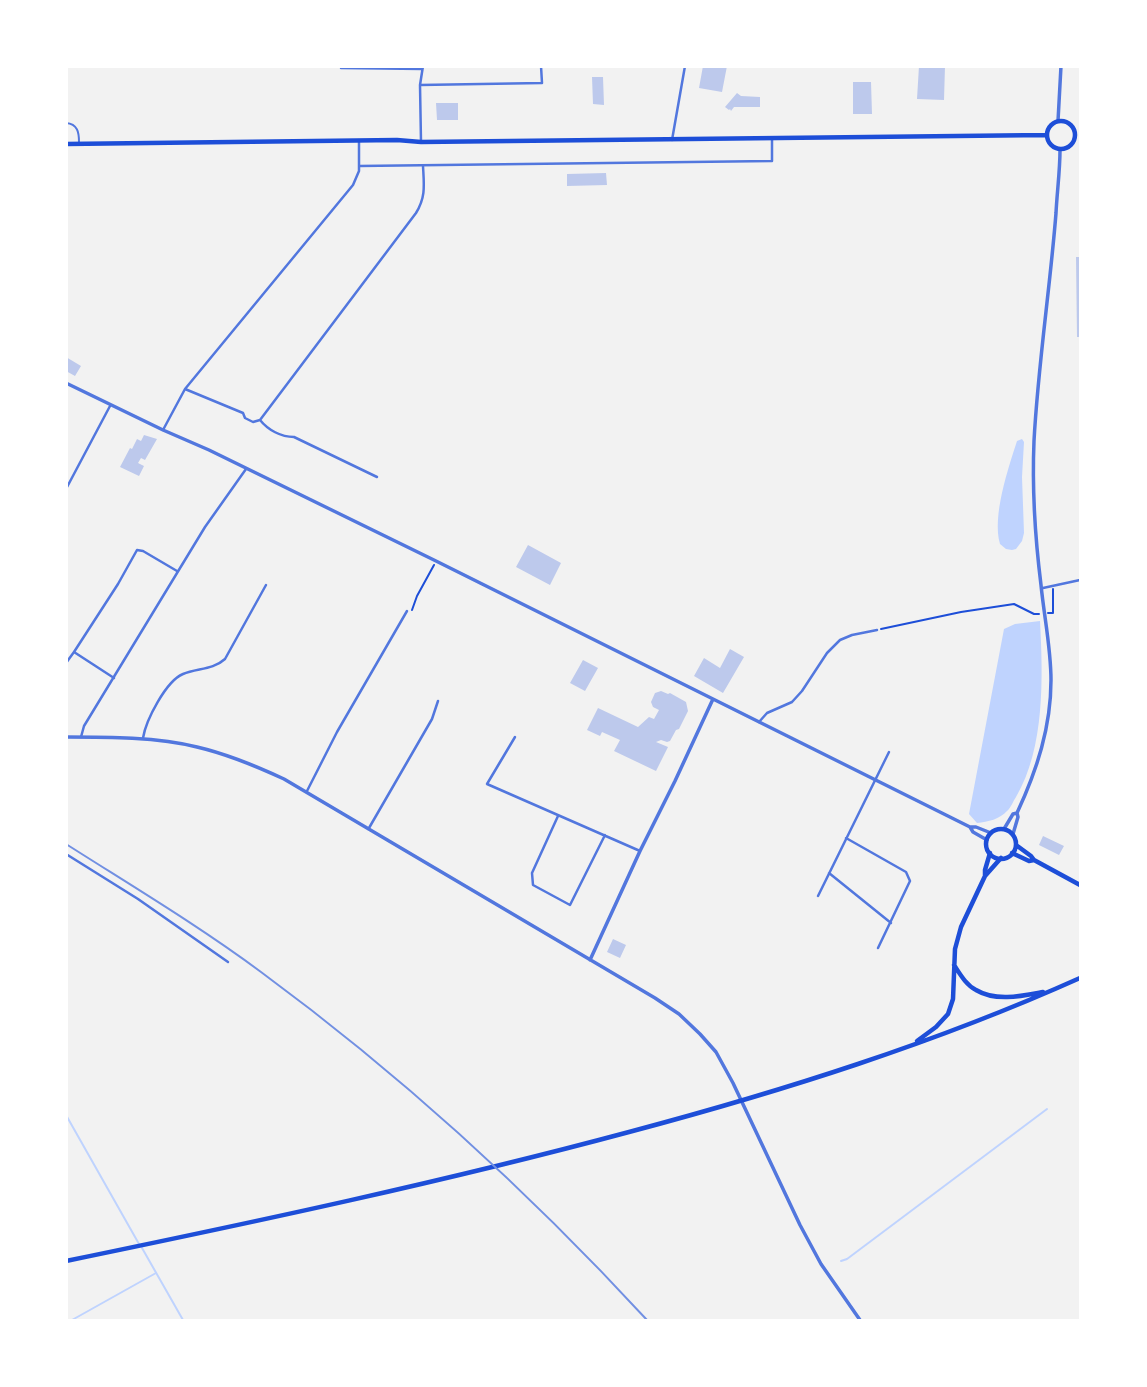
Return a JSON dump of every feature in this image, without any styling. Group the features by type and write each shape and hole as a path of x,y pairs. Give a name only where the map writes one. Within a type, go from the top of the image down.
{"main road":[{"path":"1058,121 1070,124 1078,135 1069,147 1060,149 1051,146 1046,135 1050,125 1058,121"},
{"path":"66,144 1046,135"},
{"path":"907,1047 929,1032 948,1014 953,999 955,949 961,927 985,876 1001,858 1013,853 1016,845 1013,834 1004,829 991,833 987,841 990,853 985,876"},
{"path":"1016,845 1034,860 1080,885"},
{"path":"990,853 1001,858"},
{"path":"1013,853 1029,861 1034,860"},
{"path":"954,965 975,990 989,996 1017,996 1055,990"},
{"path":"66,1261 468,1173 727,1106 907,1047 1080,978"}],"street":[{"path":"341,66 423,68 420,85 421,142"},
{"path":"420,85 542,83 541,66"},
{"path":"672,140 685,66"},
{"path":"1058,121 1061,66"},
{"path":"359,166 772,161 772,138"},
{"path":"163,430 185,389 353,186 358,176 359,142"},
{"path":"1013,834 1017,813 1037,767 1048,716 1051,681 1033,499 1038,389 1060,149"},
{"path":"185,389 243,413 245,418 253,422 260,420 416,214 425,186 423,165"},
{"path":"66,383 436,561 970,827 991,833"},
{"path":"66,489 110,405"},
{"path":"260,420 266,427 286,437 294,437 377,477"},
{"path":"80,737 84,726 205,527 246,469"},
{"path":"66,663 137,550 178,572"},
{"path":"1041,588 1080,580"},
{"path":"142,740 158,703 174,679 214,666 225,659 266,586"},
{"path":"307,791 337,732 407,611"},
{"path":"760,722 767,713 792,702 827,653 840,640 877,629"},
{"path":"74,652 114,678"},
{"path":"590,960 713,699"},
{"path":"368,829 432,719 438,701"},
{"path":"66,737 169,742 197,747 257,767 307,791 679,1014 716,1052 821,1264 860,1321"},
{"path":"515,737 487,784 640,852"},
{"path":"818,895 888,752"},
{"path":"1004,829 1013,814 1017,813"},
{"path":"559,814 532,873 533,885 570,905 605,835"},
{"path":"970,827 987,841"},
{"path":"846,838 906,872 910,881 878,948"},
{"path":"66,854 138,899 228,962"},
{"path":"829,873 891,923"}],"lane":[{"path":"66,123 76,128 79,144"}],"path":[{"path":"407,611 412,610 436,561"},
{"path":"877,629 1007,604 1017,605 1034,614 1053,612 1053,586"}],"water":[{"path":"1022,439 1024,533 1022,541 1012,550 1000,544 999,506 1017,441"},
{"path":"1040,621 1040,712 1032,757 1025,778 1008,810 997,818 977,823 969,814 1004,629 1015,624"}],"building":[{"path":"703,66 727,66 722,92 699,88"},
{"path":"919,66 945,66 944,100 917,99"},
{"path":"592,77 603,77 604,105 593,104"},
{"path":"853,82 871,82 872,114 853,114"},
{"path":"737,93 741,96 760,97 760,107 734,107 729,110 725,107"},
{"path":"436,103 458,103 458,120 437,120"},
{"path":"606,173 607,185 567,186 567,174"},
{"path":"1076,257 1080,257 1080,337 1077,337"},
{"path":"66,357 81,366 75,376 66,371"},
{"path":"144,435 157,439 145,460 141,458 138,463 144,466 139,476 120,467 130,448 132,449 137,439 141,441"},
{"path":"528,545 561,563 550,585 516,567"},
{"path":"730,649 744,657 723,693 694,676 704,658 720,668"},
{"path":"583,660 598,668 585,691 570,683"},
{"path":"661,691 686,702 688,711 670,741 656,742 668,747 656,771 614,751 620,740 602,732 600,736 587,730 598,708 638,727 649,717 654,719 659,710 653,707 651,702 655,693"},
{"path":"1043,836 1064,846 1059,855 1039,845"},
{"path":"613,939 626,945 620,958 607,952"}],"waterway":[{"path":"841,1261 1047,1109"},
{"path":"66,1115 139,1244"},
{"path":"142,1248 183,1320"},
{"path":"72,1320 156,1273"}],"railway":[{"path":"66,844 238,955 364,1052 510,1181 647,1320"}]}
